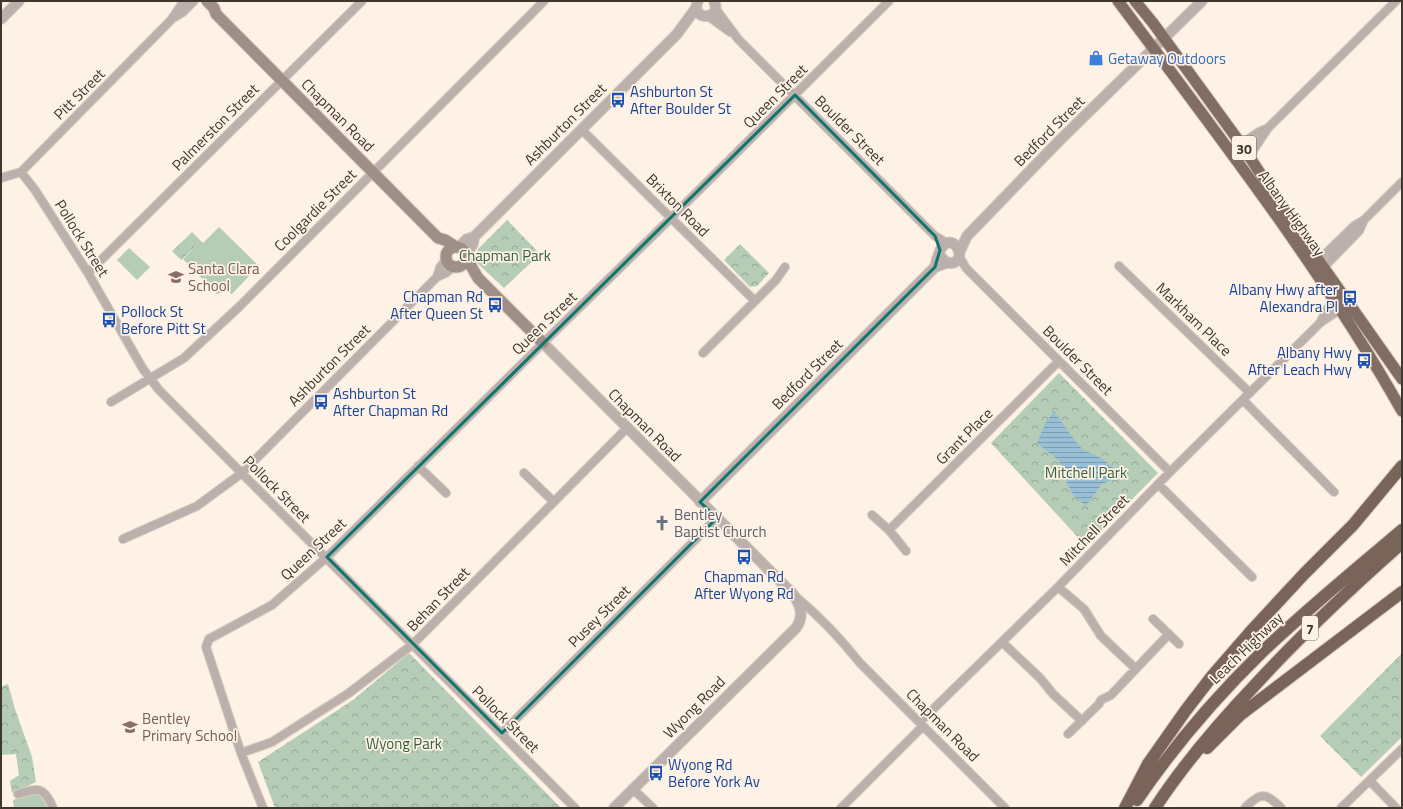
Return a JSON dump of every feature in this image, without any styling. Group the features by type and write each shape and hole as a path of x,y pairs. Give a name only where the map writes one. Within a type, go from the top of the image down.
{"highway":[{"name":"Albany Highway","path":"1118,1 1294,241 1341,309 1402,411"},
{"name":"Albany Highway","path":"1135,1 1251,157 1320,264 1402,379"},
{"path":"1126,808 1148,764 1213,675 1304,574 1353,525 1402,466"},
{"path":"1377,497 1402,478"},
{"name":"Leach Highway","path":"1132,808 1151,780 1190,729 1222,693 1263,652 1402,530"},
{"name":"Leach Highway","path":"1155,808 1198,747 1223,718 1273,666 1361,580 1402,543"},
{"path":"1166,791 1240,715 1402,592"}],"main road":[{"name":"Chapman Road","path":"199,1 212,13 216,14 373,172 438,238 440,245 471,266 478,278 543,343"},
{"name":"Chapman Road","path":"207,1 214,8 216,14"}],"street":[{"name":"Pitt Street","path":"1,178 21,172 171,20 184,1"},
{"name":"Pitt Street","path":"171,20 183,12 194,1"},
{"name":"Palmerston Street","path":"88,273 362,1"},
{"name":"Coolgardie Street","path":"111,402 184,358 240,306 544,1"},
{"name":"Queen Street","path":"242,753 206,646 209,639 272,604 327,557 889,1"},
{"name":"Bedford Street","path":"700,502 967,236 1059,141 1202,1"},
{"path":"1251,157 1255,147 1268,128 1396,1"},
{"path":"1,19 16,2"},
{"path":"696,4 698,13 707,16 738,39"},
{"name":"Ashburton Street","path":"123,539 197,506 242,473 437,277 440,267 457,257 467,239 474,237 677,34 696,4"},
{"path":"716,4 738,39"},
{"name":"Ashburton Street","path":"677,34 712,14 716,4"},
{"name":"Boulder Street","path":"738,39 935,236 949,253 966,268 1170,472"},
{"path":"1241,144 1268,128"},
{"name":"Brixton Road","path":"581,129 755,301"},
{"name":"Pollock Street","path":"21,172 35,190 88,273 150,379 178,410 327,557 575,808"},
{"path":"1320,264 1354,226 1364,220 1402,182"},
{"name":"Markham Place","path":"1118,266 1250,393"},
{"path":"703,353 776,280 785,267"},
{"name":"Mitchell Street","path":"1321,322 1333,298"},
{"name":"Mitchell Street","path":"841,808 1170,472 1321,322 1341,309"},
{"name":"Chapman Road","path":"543,343 700,502 826,625 860,663 1005,808"},
{"name":"Grant Place","path":"889,530 1059,361"},
{"path":"1243,400 1334,492"},
{"name":"Behan Street","path":"242,753 272,742 349,694 413,644 627,428"},
{"path":"418,466 446,493"},
{"path":"524,473 554,502"},
{"path":"1158,484 1252,577"},
{"path":"872,516 889,530 906,551"},
{"name":"Pusey Street","path":"502,734 717,518"},
{"path":"1058,587 1084,609 1101,636 1136,669"},
{"name":"Chapman Road","path":"792,593 801,608 801,619 796,628"},
{"path":"1153,619 1179,644"},
{"name":"Wyong Road","path":"614,808 796,628"},
{"path":"1068,734 1099,704 1101,700 1111,695 1169,634"},
{"path":"1002,642 1040,678 1052,694 1082,721"},
{"path":"1341,808 1402,749"},
{"path":"242,753 263,808"},
{"path":"1370,781 1396,808"},
{"path":"634,789 652,808"},
{"path":"18,794 36,790 43,791 53,808"},
{"path":"1245,808 1254,799 1262,796 1271,798 1281,808"}],"highlighted area":[{"path":"795,95 935,236 940,250 935,267 700,502 717,518 502,733 327,557"}],"green space":[{"name":"Chapman Park","path":"507,220 540,254 504,288 477,263 476,258 478,249"},
{"path":"219,227 259,266 232,294 225,291 217,294 183,259 195,247 186,238 192,232 203,243"},
{"path":"186,238 195,247 181,260 172,251"},
{"path":"740,244 769,273 757,286 750,287 724,260"},
{"path":"129,248 150,267 137,280 117,260"},
{"name":"Mitchell Park","path":"1059,373 1158,473 1086,546 991,443"},
{"name":"Wyong Park","path":"409,653 561,808 275,808 258,762 353,700"},
{"path":"1402,653 1402,737 1361,777 1320,736"},
{"path":"8,684 32,757 36,782 12,793 10,781 19,775 16,754 1,755 1,687"},
{"path":"33,794 41,795 48,808 14,808 13,800"}],"water":[{"path":"1054,411 1082,449 1103,459 1122,476 1102,484 1086,506 1073,495 1064,477 1059,461 1037,443 1045,424"}],"place":[{"name":"Getaway Outdoors","path":"1096,58"},
{"name":"Ashburton St After Boulder St","path":"618,100"},
{"name":"Santa Clara School","path":"176,277"},
{"name":"Albany Hwy after Alexandra Pl","path":"1350,298"},
{"name":"Chapman Rd After Queen St","path":"495,305"},
{"name":"Pollock St Before Pitt St","path":"109,320"},
{"name":"Albany Hwy After Leach Hwy","path":"1364,361"},
{"name":"Ashburton St After Chapman Rd","path":"321,402"},
{"name":"Bentley Baptist Church","path":"662,523"},
{"name":"Chapman Rd After Wyong Rd","path":"744,557"},
{"name":"Bentley Primary School","path":"130,727"},
{"name":"Wyong Rd Before York Av","path":"656,773"}]}
